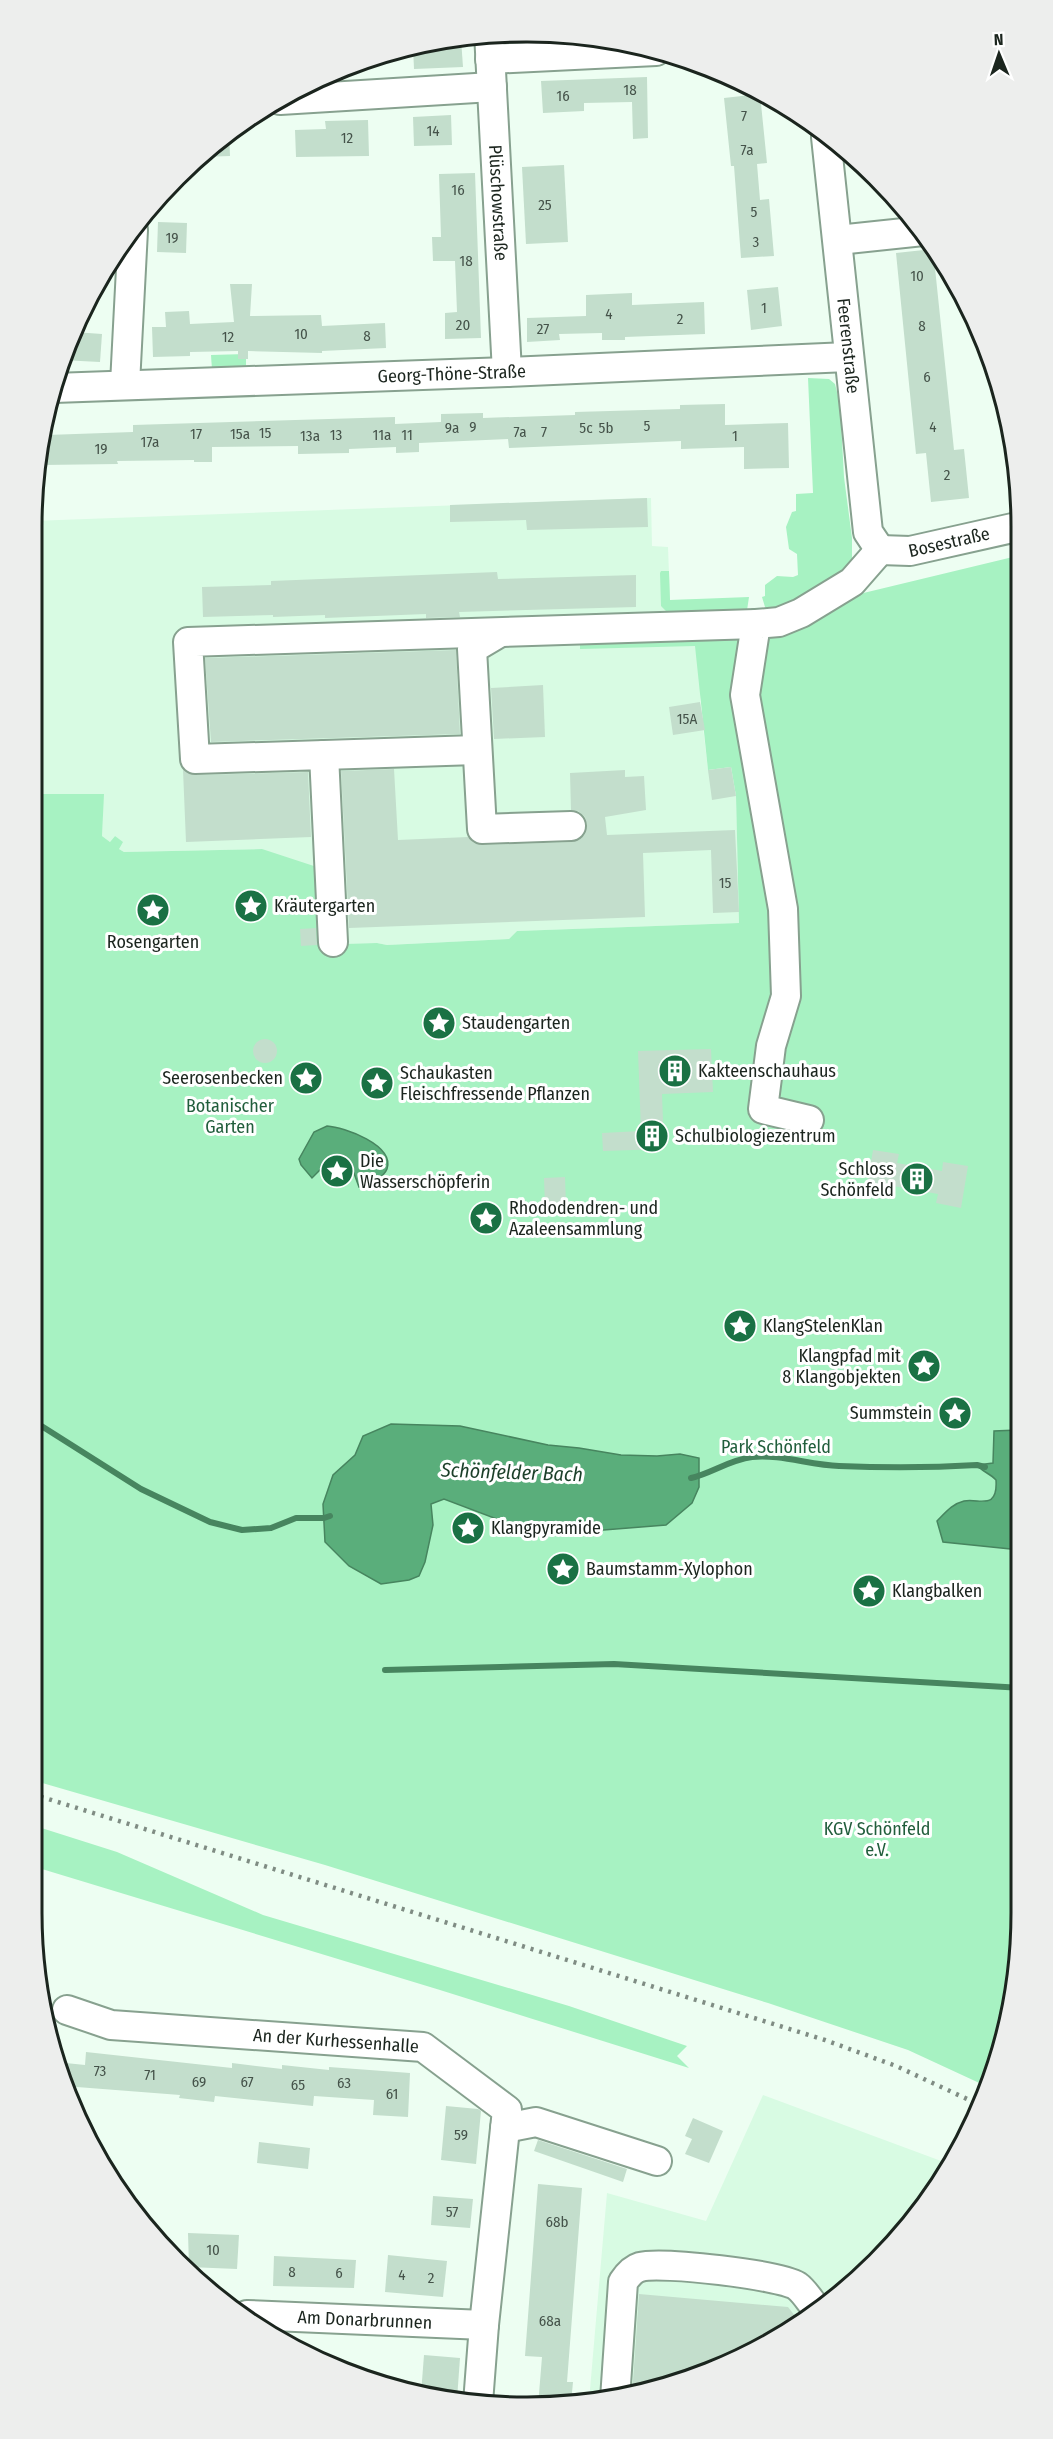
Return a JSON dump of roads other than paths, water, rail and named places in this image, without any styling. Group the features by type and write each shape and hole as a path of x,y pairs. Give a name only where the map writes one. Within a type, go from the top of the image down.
{"street":[{"path":"490,46 613,50"},
{"name":"Plüschowstraße","path":"490,46 507,372"},
{"path":"299,99 492,87"},
{"name":"Feerenstraße","path":"826,146 868,532 880,550"},
{"path":"838,240 911,232"},
{"path":"125,384 132,246"},
{"name":"Georg-Thöne-Straße","path":"63,387 848,357"},
{"name":"Bosestraße","path":"880,550 910,552 1011,527"},
{"path":"476,750 195,759 188,642 779,622 801,613 852,582 880,550"},
{"path":"756,624 746,695 783,909 786,945 786,996 771,1046 761,1116 809,1120"},
{"path":"499,633 472,649 482,829 572,826"},
{"path":"324,755 333,942"},
{"name":"An der Kurhessenhalle","path":"67,2010 111,2025 423,2047 507,2110 479,2394"},
{"path":"505,2128 536,2122 657,2161"},
{"path":"616,2389 623,2282 629,2274 640,2267 673,2266 777,2278 798,2286 812,2303"},
{"name":"Am Donarbrunnen","path":"258,2315 484,2325"}],"water":[{"path":"327,1126 356,1134 376,1145 387,1160 385,1172 375,1180 359,1187 352,1168 341,1160 323,1167 312,1178 299,1159 314,1132"},
{"path":"391,1424 460,1426 548,1445 621,1455 680,1454 699,1458 699,1487 692,1503 666,1525 591,1531 510,1524 444,1499 431,1504 433,1525 425,1562 419,1576 409,1580 381,1584 349,1566 325,1542 323,1504 333,1475 355,1455 363,1436"},
{"path":"1011,1430 1011,1549 943,1542 937,1521 949,1509 964,1501 986,1501 994,1496 996,1480 977,1465 993,1463 994,1431"}],"waterway":[{"name":"Schönfelder Bach","path":"42,1426 141,1489 210,1522 242,1530 271,1528 296,1518 330,1516"},
{"name":"Schönfelder Bach","path":"691,1478 736,1461 763,1456 839,1466 977,1465 985,1467"},
{"path":"385,1670 614,1664 1011,1687"}],"railway":[{"path":"42,1797 825,2040 896,2066 972,2101"}],"place":[{"name":"Kräutergarten","path":"251,906"},
{"name":"Rosengarten","path":"153,910"},
{"name":"Staudengarten","path":"439,1023"},
{"name":"Kakteenschauhaus","path":"675,1071"},
{"name":"Seerosenbecken","path":"306,1078"},
{"name":"Schaukasten Fleischfressende Pflanzen","path":"377,1083"},
{"name":"Schulbiologiezentrum","path":"652,1136"},
{"name":"Die Wasserschöpferin","path":"337,1171"},
{"name":"Schloss Schönfeld","path":"917,1179"},
{"name":"Rhododendren- und Azaleensammlung","path":"486,1218"},
{"name":"KlangStelenKlan","path":"740,1326"},
{"name":"Klangpfad mit 8 Klangobjekten","path":"924,1366"},
{"name":"Summstein","path":"955,1413"},
{"name":"Klangpyramide","path":"468,1528"},
{"name":"Baumstamm-Xylophon","path":"563,1569"},
{"name":"Klangbalken","path":"869,1591"}],"park label":[{"name":"Botanischer Garten","path":"230,1116"},
{"name":"Park Schönfeld","path":"776,1447"},
{"name":"KGV Schönfeld e.V.","path":"877,1839"}]}
